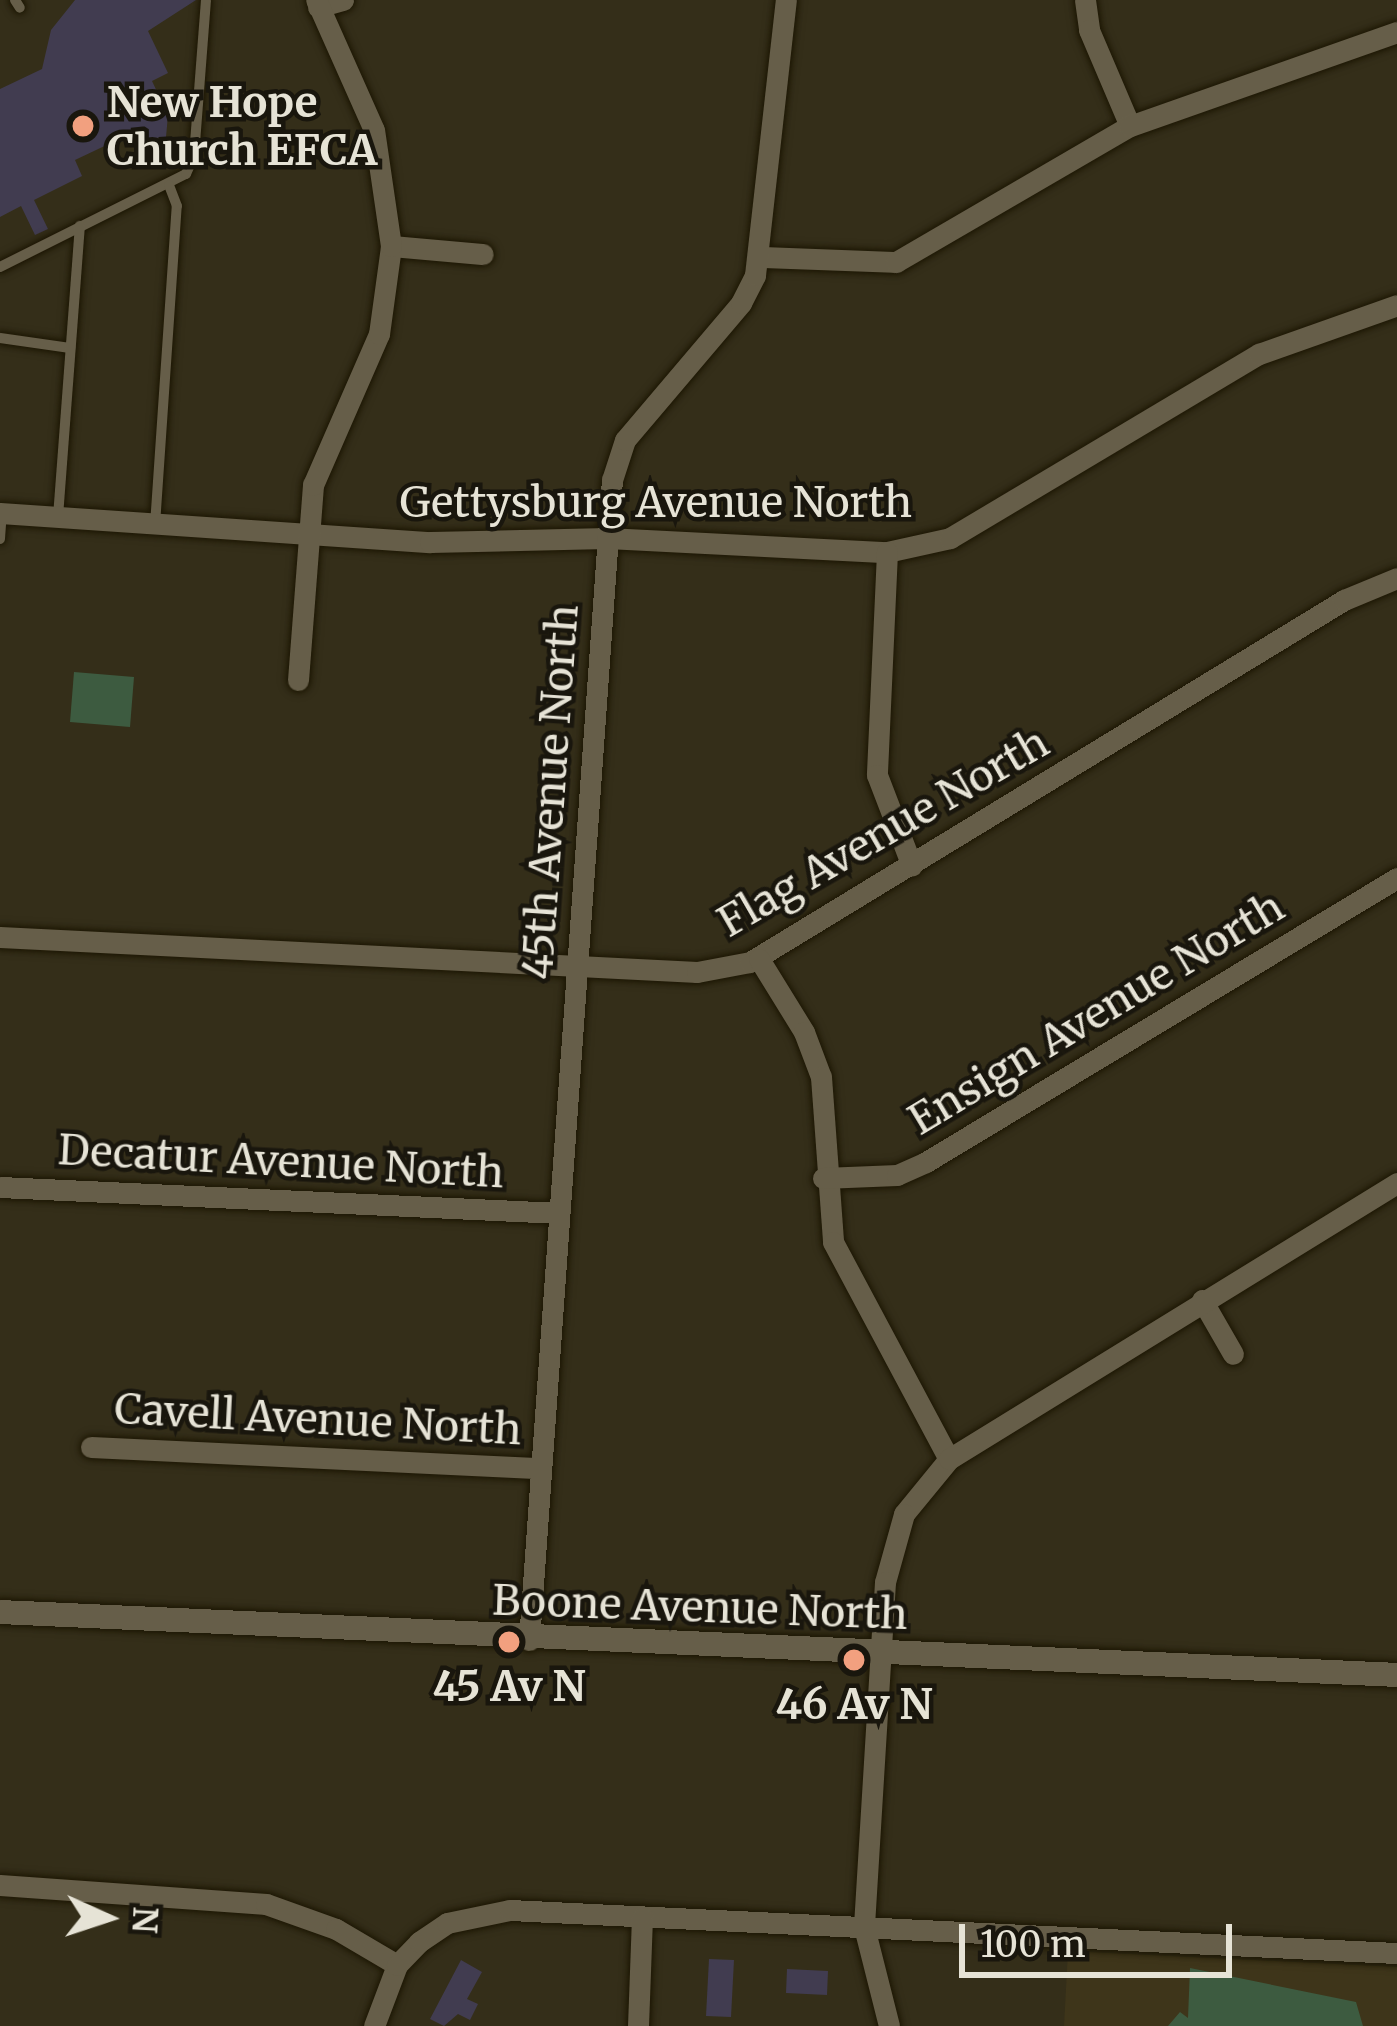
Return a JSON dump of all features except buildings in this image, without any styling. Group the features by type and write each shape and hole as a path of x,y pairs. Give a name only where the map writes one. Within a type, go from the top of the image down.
{"street":[{"path":"298,680 307,534 322,463 380,334 391,246 374,130 317,3 344,0"},
{"name":"45th Avenue North","path":"529,1640 607,538 625,440 741,303 760,257 785,0"},
{"path":"1085,0 1089,31 1130,126"},
{"path":"760,257 896,262 1130,126 1397,32"},
{"path":"391,246 483,254"},
{"name":"Gettysburg Avenue North","path":"1,513 307,534 607,538 887,552 950,538 1259,354 1397,305"},
{"path":"887,552 877,776 913,866"},
{"name":"Flag Avenue North","path":"0,937 697,972 758,959 1344,600 1397,578"},
{"name":"Ensign Avenue North","path":"823,1178 898,1175 926,1162 1397,878"},
{"path":"758,959 814,1054 823,1178 849,1284 949,1459"},
{"path":"890,2026 864,1928 881,1654 891,1546 924,1484 949,1459 1397,1183"},
{"name":"Decatur Avenue North","path":"0,1187 559,1214"},
{"path":"1202,1300 1233,1354"},
{"name":"Cavell Avenue North","path":"91,1447 541,1468"},
{"name":"Boone Avenue North","path":"0,1612 529,1640 1397,1676"},
{"path":"0,1886 266,1904 336,1929 398,1964"},
{"path":"374,2026 398,1964 447,1923 478,1913 1397,1952"},
{"path":"638,2026 642,1918"}],"lane":[{"path":"0,266 169,185 194,156 206,0"},
{"path":"155,525 177,206 169,185"},
{"path":"121,208 127,225"},
{"path":"58,517 80,226"},
{"path":"0,338 70,348"},
{"path":"0,539 1,513"}],"shaded area":[{"path":"1068,1951 1397,1967 1397,2026 1064,2026"}],"green space":[{"path":"74,672 134,677 130,727 70,722"},
{"path":"1190,1968 1356,2002 1363,2026 1168,2026 1180,2012 1188,2018"}],"place":[{"name":"New Hope Church EFCA","path":"83,126"},
{"name":"45 Av N","path":"509,1642"},
{"name":"46 Av N","path":"854,1660"}]}
